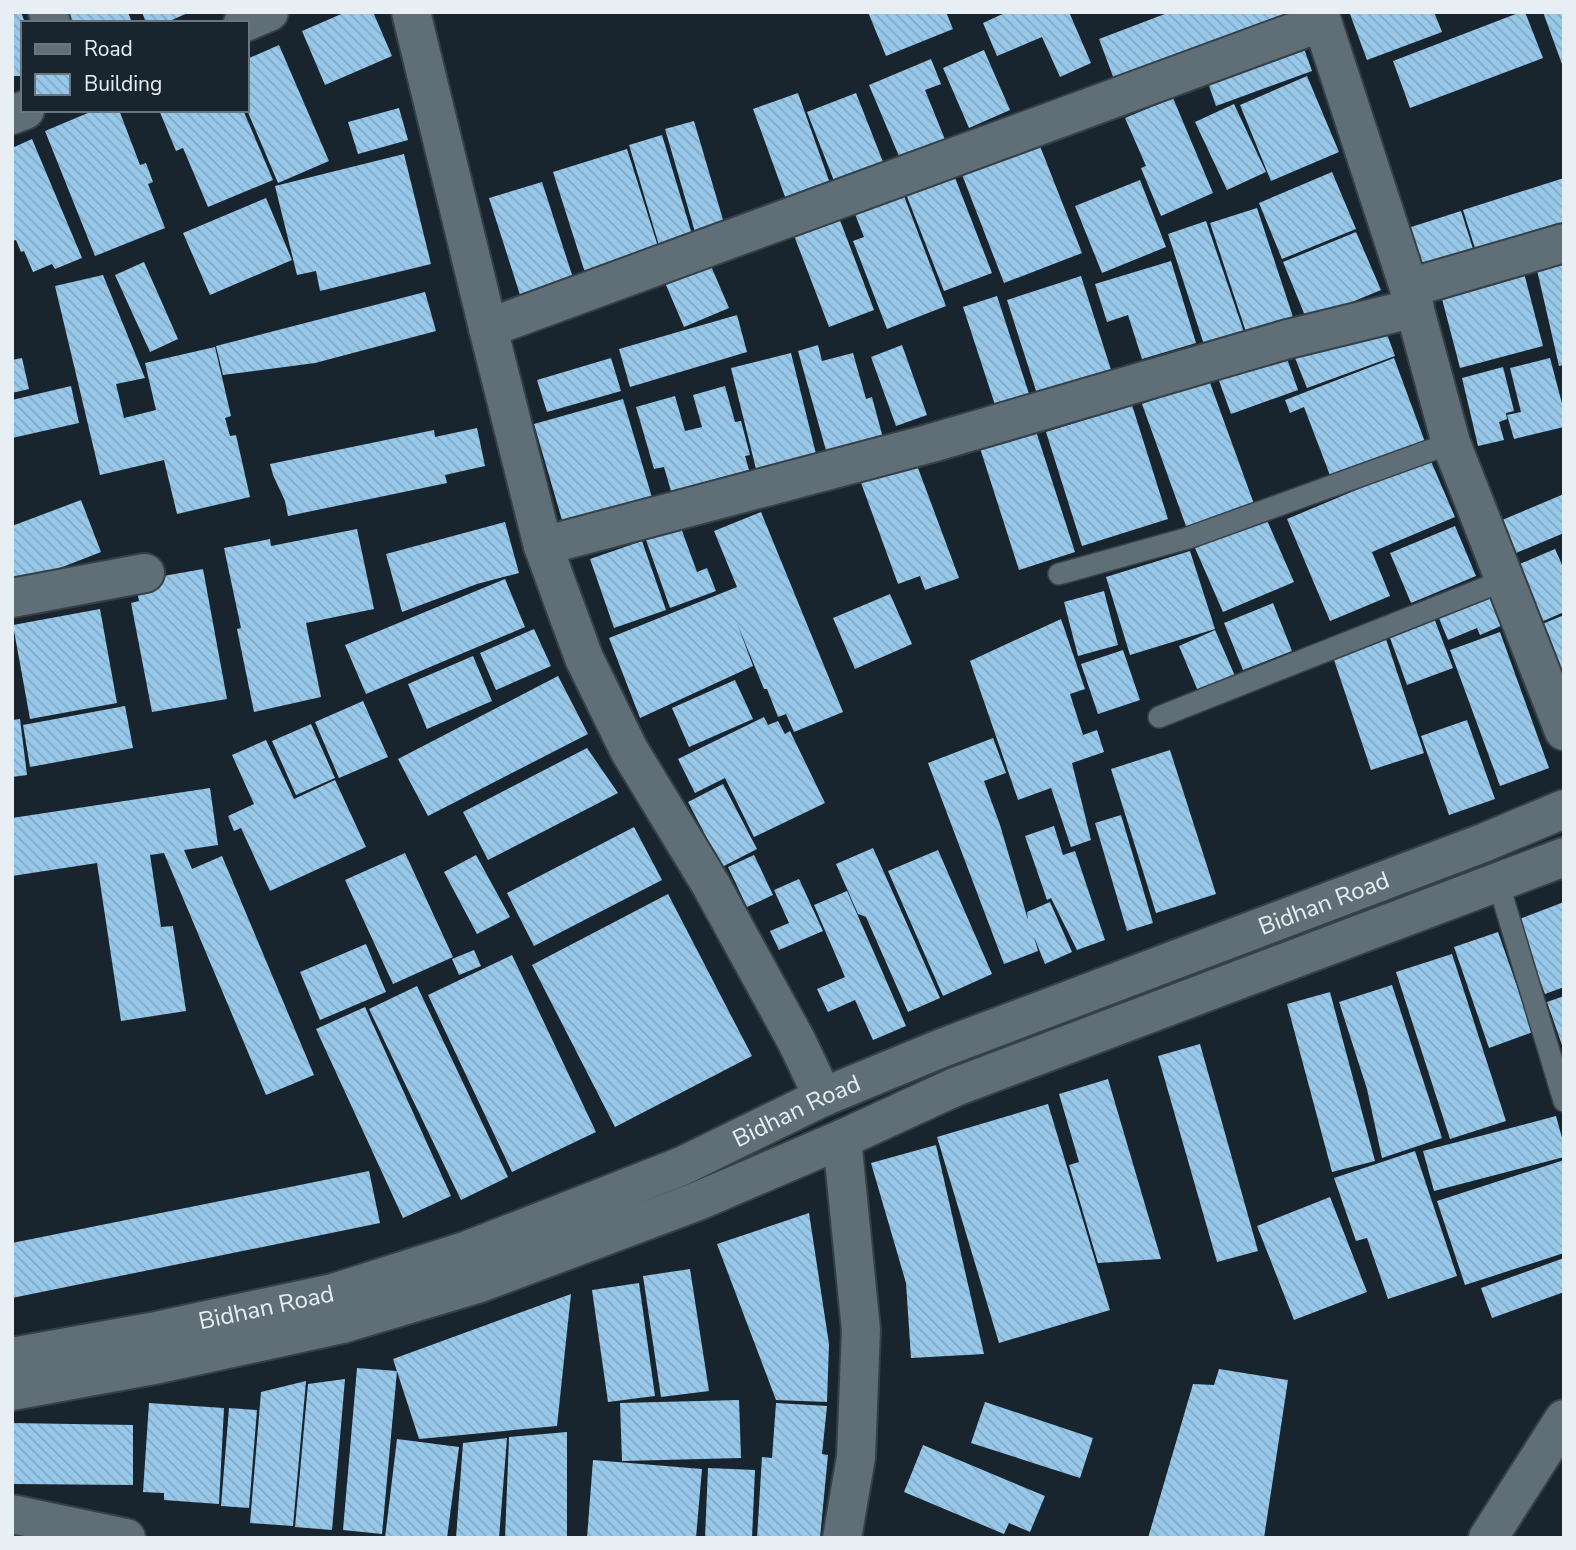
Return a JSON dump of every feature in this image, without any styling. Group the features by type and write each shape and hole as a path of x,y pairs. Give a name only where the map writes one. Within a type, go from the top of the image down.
{"street":[{"path":"248,21 269,12"},
{"path":"411,12 543,546 584,658 629,750 711,885 797,1042 842,1139 861,1330 856,1457 842,1538"},
{"path":"488,328 1320,17 1412,298 1451,443 1564,731"},
{"path":"543,546 928,444 1288,339 1564,243"},
{"path":"12,598 145,573"},
{"name":"Bidhan Road","path":"12,1357 151,1332 333,1293 468,1250 682,1166 823,1097 942,1048 1483,843 1564,809"},
{"name":"Bidhan Road","path":"12,1391 159,1364 342,1324 480,1283 698,1200 842,1139 955,1087 1564,857"},
{"path":"1488,1538 1564,1419"},
{"path":"12,1514 126,1538"}],"lane":[{"path":"1059,574 1188,538 1451,443"},
{"path":"1159,717 1505,580"},
{"path":"1498,882 1564,1101"}],"building":[{"path":"12,12 21,12 24,21 21,21 21,76 12,76"},
{"path":"62,12 128,12 131,21 65,21"},
{"path":"142,12 190,12 170,21 145,21"},
{"path":"346,12 373,12 392,56 325,85 302,31"},
{"path":"868,12 946,12 953,29 886,56"},
{"path":"1007,12 1069,12 1091,63 1060,77 1042,37 997,56 983,23"},
{"path":"1170,12 1282,12 1284,18 1115,82 1099,39"},
{"path":"1434,12 1442,32 1367,60 1350,14"},
{"path":"1525,12 1543,58 1410,108 1393,61"},
{"path":"1543,12 1564,12 1564,67 1563,67"},
{"path":"1302,43 1312,71 1216,106 1206,77"},
{"path":"279,45 329,161 278,183 248,112 248,59"},
{"path":"984,50 1010,110 969,128 943,68"},
{"path":"931,59 941,84 925,90 946,142 901,161 869,85"},
{"path":"1307,76 1339,152 1271,181 1240,105"},
{"path":"798,93 832,189 788,205 753,109"},
{"path":"856,93 885,167 836,186 807,112"},
{"path":"1173,98 1213,193 1161,216 1141,168 1146,166 1125,118"},
{"path":"1234,104 1266,172 1227,190 1195,122"},
{"path":"399,108 408,140 358,154 348,122"},
{"path":"90,112 120,112 140,165 146,163 153,182 148,184 165,228 95,256 45,131"},
{"path":"160,112 244,112 273,180 208,207 183,148 176,151"},
{"path":"694,121 726,230 697,239 665,129"},
{"path":"662,135 694,241 661,252 629,145"},
{"path":"32,139 82,258 55,269 52,264 33,272 24,251 21,252 16,240 12,241 12,148"},
{"path":"1038,141 1082,253 1004,283 961,172"},
{"path":"627,149 661,256 587,279 553,172"},
{"path":"404,154 431,264 320,291 316,271 297,275 275,186"},
{"path":"952,170 992,273 944,291 904,189"},
{"path":"1332,172 1356,229 1282,259 1259,203"},
{"path":"1564,178 1564,231 1478,258 1463,210"},
{"path":"1140,180 1166,247 1102,273 1075,206"},
{"path":"542,182 574,281 521,298 489,198"},
{"path":"904,196 946,306 887,329 853,241 864,237 855,214"},
{"path":"266,198 292,260 210,295 183,233"},
{"path":"1257,208 1296,326 1249,341 1210,223"},
{"path":"1461,211 1476,258 1423,275 1408,228"},
{"path":"838,215 874,310 829,327 793,233"},
{"path":"1206,221 1247,341 1207,354 1168,234"},
{"path":"1356,232 1381,290 1308,323 1283,262"},
{"path":"708,259 729,308 684,327 663,278"},
{"path":"1171,261 1196,343 1142,359 1128,315 1107,322 1095,284"},
{"path":"144,262 178,339 150,352 115,275"},
{"path":"1564,264 1564,365 1559,366 1537,270"},
{"path":"1524,273 1543,346 1460,368 1441,295"},
{"path":"103,275 145,378 116,384 124,418 156,410 145,363 215,347 231,416 225,418 230,436 236,435 250,497 177,514 164,460 100,475 55,286"},
{"path":"1081,276 1112,373 1038,397 1007,300"},
{"path":"425,292 436,331 315,363 223,375 216,346"},
{"path":"997,296 1031,400 997,411 963,307"},
{"path":"737,315 747,352 630,387 619,349"},
{"path":"1384,326 1395,356 1307,388 1295,358"},
{"path":"818,345 822,361 853,353 866,399 872,397 883,438 827,454 798,351"},
{"path":"902,345 927,415 896,426 871,357"},
{"path":"791,353 816,454 756,469 731,368"},
{"path":"1285,353 1298,390 1231,414 1218,378"},
{"path":"22,358 29,389 12,393 12,360"},
{"path":"611,358 621,391 547,412 537,380"},
{"path":"1394,358 1425,442 1331,478 1304,407 1290,413 1285,400"},
{"path":"1550,358 1564,411 1564,427 1514,439 1507,415 1521,412 1510,368"},
{"path":"1503,367 1514,411 1506,413 1507,419 1499,422 1504,440 1478,446 1462,378"},
{"path":"1209,380 1254,504 1187,529 1142,404"},
{"path":"71,386 79,423 12,438 12,400"},
{"path":"725,386 735,422 741,421 750,455 745,456 749,470 671,491 664,467 654,469 636,407 675,396 685,431 702,427 693,395"},
{"path":"623,399 653,501 564,527 534,424"},
{"path":"1132,405 1168,519 1082,546 1046,432"},
{"path":"477,428 485,466 445,475 447,483 288,516 270,464 434,430 435,437"},
{"path":"1035,428 1075,552 1019,570 979,445"},
{"path":"1430,459 1455,517 1372,552 1390,596 1330,621 1287,519"},
{"path":"915,460 959,578 925,590 920,576 898,584 860,480"},
{"path":"1564,494 1564,533 1516,553 1502,520"},
{"path":"81,500 101,552 29,580 12,593 12,526"},
{"path":"761,512 843,712 794,732 786,714 778,717 737,623 753,666 640,718 609,638 737,587 714,531"},
{"path":"1266,518 1294,582 1223,612 1195,548"},
{"path":"505,522 519,573 477,584 402,612 386,554"},
{"path":"1455,526 1476,576 1411,603 1390,553"},
{"path":"681,528 697,572 707,568 716,591 670,608 646,540"},
{"path":"357,529 374,609 306,623 321,697 254,712 237,629 241,628 224,548 270,539 271,546"},
{"path":"642,541 666,610 614,628 590,559"},
{"path":"1555,549 1564,569 1564,612 1539,623 1515,566"},
{"path":"1190,551 1215,629 1130,655 1106,577"},
{"path":"203,569 227,699 152,712 131,603 139,601 135,581"},
{"path":"505,579 525,627 366,694 345,645"},
{"path":"1104,591 1118,645 1078,656 1064,602"},
{"path":"890,594 912,644 855,669 833,618"},
{"path":"1490,594 1503,625 1480,635 1477,628 1448,640 1438,616"},
{"path":"1273,603 1292,651 1243,670 1224,623"},
{"path":"100,609 117,703 30,719 13,625"},
{"path":"1564,615 1564,679 1535,627"},
{"path":"1434,618 1453,668 1407,685 1389,635"},
{"path":"1061,619 1085,689 1070,694 1083,735 1097,730 1104,752 1072,763 1091,840 1071,847 1051,788 1018,800 970,661"},
{"path":"534,629 551,666 496,690 480,653"},
{"path":"1215,630 1235,676 1198,691 1179,646"},
{"path":"1500,632 1549,768 1500,786 1450,650"},
{"path":"1386,639 1424,753 1371,770 1333,657"},
{"path":"1123,650 1140,700 1098,714 1081,664"},
{"path":"473,656 492,701 427,729 408,684"},
{"path":"558,676 588,734 428,816 398,759"},
{"path":"735,680 753,719 689,747 672,708"},
{"path":"363,701 388,757 339,778 315,722"},
{"path":"125,706 133,748 30,767 23,725"},
{"path":"764,717 768,725 778,721 785,734 790,731 825,803 754,837 725,778 695,793 678,759"},
{"path":"20,719 27,775 12,777 12,720"},
{"path":"1467,720 1495,799 1449,815 1421,736"},
{"path":"311,724 335,778 296,795 272,741"},
{"path":"993,738 1006,773 984,781 1028,920 1027,912 1050,902 1072,952 1045,964 1034,937 1038,951 1004,964 928,763"},
{"path":"266,740 294,799 335,780 366,847 270,891 241,828 234,831 228,816 254,804 232,755"},
{"path":"587,748 618,793 488,860 463,812"},
{"path":"1170,750 1216,894 1156,913 1111,769"},
{"path":"723,784 757,849 722,867 688,802"},
{"path":"210,788 218,845 184,850 192,869 222,856 314,1075 266,1095 164,853 150,855 161,927 173,926 186,1011 121,1021 97,863 12,876 12,818"},
{"path":"1121,815 1153,923 1127,931 1095,823"},
{"path":"1054,826 1063,855 1075,851 1105,940 1077,950 1051,898 1047,900 1025,836"},
{"path":"634,827 662,880 534,946 507,893"},
{"path":"873,848 940,998 908,1012 866,917 858,914 836,864"},
{"path":"938,850 992,974 943,996 888,871"},
{"path":"405,853 453,957 393,984 345,880"},
{"path":"476,855 510,917 477,934 444,872"},
{"path":"754,855 773,895 747,907 728,867"},
{"path":"799,879 823,931 779,950 770,931 789,923 774,890"},
{"path":"847,891 906,1026 873,1040 855,1000 828,1012 817,989 845,977 814,905"},
{"path":"668,894 752,1056 615,1127 532,965"},
{"path":"1564,902 1564,987 1545,994 1517,920"},
{"path":"1498,932 1533,1032 1489,1048 1454,947"},
{"path":"366,944 386,992 320,1020 300,972"},
{"path":"474,950 481,966 459,975 452,959"},
{"path":"1452,954 1506,1121 1450,1139 1396,972"},
{"path":"512,955 596,1132 512,1172 428,995"},
{"path":"1392,985 1442,1138 1382,1158 1367,1089 1339,1002"},
{"path":"417,986 508,1177 461,1200 369,1009"},
{"path":"1330,992 1375,1161 1332,1172 1287,1004"},
{"path":"1564,996 1564,1048 1563,1048 1547,1002"},
{"path":"365,1007 451,1196 403,1218 316,1029"},
{"path":"1200,1044 1258,1251 1217,1262 1158,1056"},
{"path":"1108,1079 1161,1259 1098,1263 1069,1165 1079,1162 1059,1094"},
{"path":"1048,1104 1110,1310 999,1343 937,1137"},
{"path":"1556,1116 1564,1145 1564,1157 1434,1191 1423,1151"},
{"path":"936,1145 984,1354 911,1358 906,1283 871,1163"},
{"path":"1415,1151 1457,1276 1388,1299 1367,1238 1356,1241 1334,1178"},
{"path":"1564,1160 1564,1253 1465,1285 1437,1201"},
{"path":"369,1171 380,1223 12,1298 12,1243"},
{"path":"1330,1197 1367,1292 1294,1320 1257,1226"},
{"path":"809,1213 829,1344 827,1402 776,1400 717,1244"},
{"path":"1564,1258 1564,1292 1492,1318 1481,1288"},
{"path":"690,1269 709,1391 661,1397 643,1276"},
{"path":"639,1283 655,1396 608,1402 592,1290"},
{"path":"571,1294 557,1426 419,1439 393,1359"},
{"path":"357,1368 397,1371 382,1534 343,1530"},
{"path":"1219,1369 1288,1380 1264,1538 1148,1538 1193,1384 1214,1385"},
{"path":"345,1379 332,1530 295,1527 308,1384"},
{"path":"306,1381 293,1526 250,1523 261,1392"},
{"path":"739,1400 741,1458 622,1461 620,1403"},
{"path":"985,1402 1093,1438 1080,1478 971,1443"},
{"path":"149,1403 224,1408 219,1504 164,1500 164,1493 143,1492"},
{"path":"776,1403 827,1406 822,1454 828,1455 820,1538 757,1538 762,1457 772,1458"},
{"path":"229,1408 257,1410 249,1508 221,1506"},
{"path":"12,1423 133,1425 133,1485 12,1484"},
{"path":"567,1432 567,1538 505,1538 509,1437"},
{"path":"507,1438 499,1538 456,1538 463,1443"},
{"path":"397,1439 459,1447 447,1538 385,1538"},
{"path":"923,1445 1045,1496 1030,1532 1009,1523 1004,1534 904,1492"},
{"path":"593,1460 702,1469 696,1538 587,1538"},
{"path":"708,1468 755,1470 752,1538 705,1538"}]}
